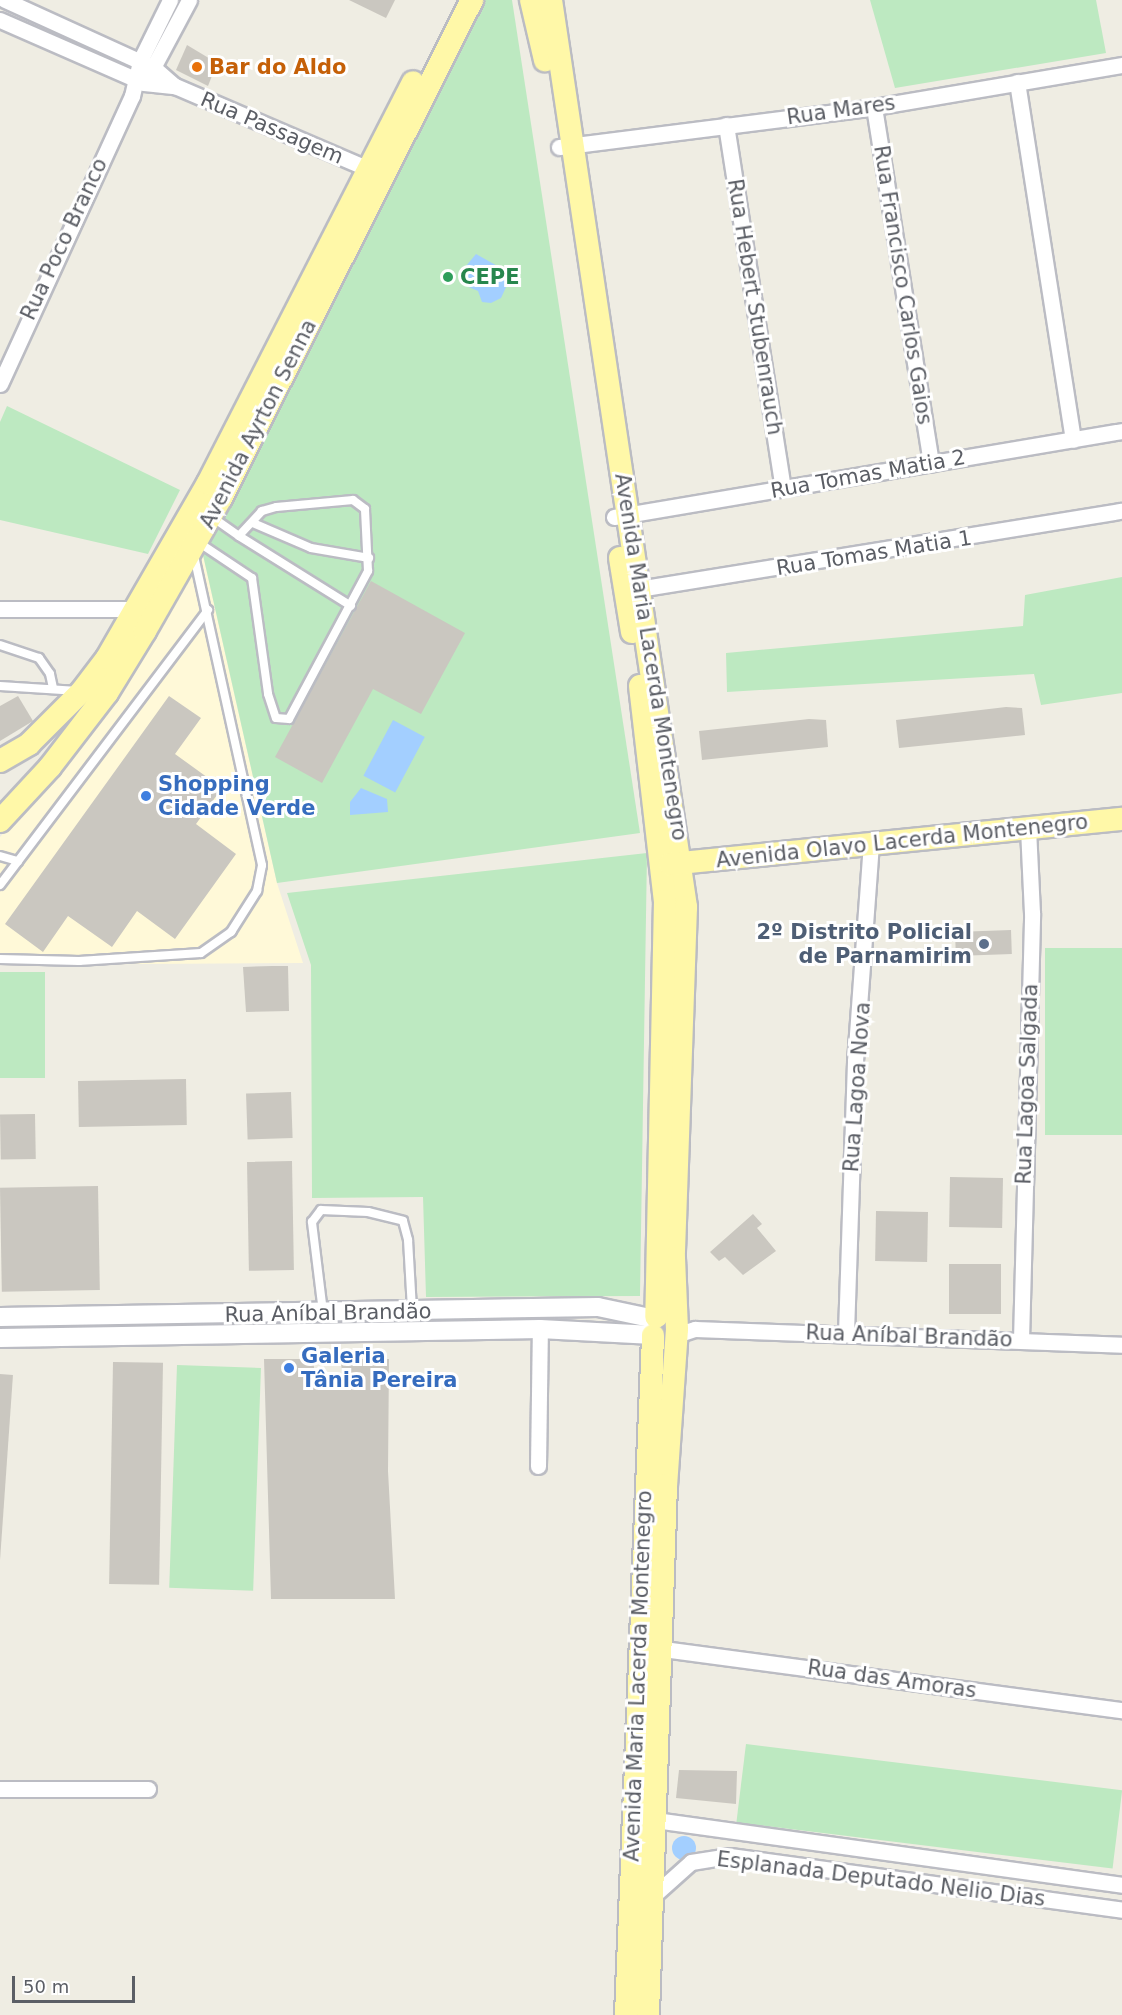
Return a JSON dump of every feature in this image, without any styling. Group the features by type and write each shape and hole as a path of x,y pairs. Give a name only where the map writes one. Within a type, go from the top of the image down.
{"main road":[{"name":"Avenida Ayrton Senna","path":"0,761 29,744 82,692 137,609 208,483 454,0"},
{"name":"Avenida Ayrton Senna","path":"1,815 50,767 107,693 195,545 472,0"},
{"name":"Avenida Maria Lacerda Montenegro","path":"531,0 566,147"},
{"name":"Avenida Maria Lacerda Montenegro","path":"551,0 566,147 634,590 672,864 665,977 667,1328 663,1649 648,2015"},
{"name":"Avenida Olavo Lacerda Montenegro","path":"672,864 871,841 1122,819"},
{"name":"Avenida Maria Lacerda Montenegro","path":"626,2015 667,1328"}],"street":[{"name":"Rua Passagem","path":"5,0 147,64 175,86"},
{"name":"Rua Poco Branco","path":"147,64 170,0"},
{"name":"Rua Poco Branco","path":"0,384 139,80 189,0"},
{"name":"Rua Passagem","path":"0,20 139,80 175,86 369,169"},
{"name":"Rua Mares","path":"566,147 874,107 1122,65"},
{"path":"1017,82 1073,440"},
{"name":"Rua Francisco Carlos Gaios","path":"874,107 931,463"},
{"name":"Rua Hebert Stubenrauch","path":"726,125 783,488"},
{"name":"Rua Tomas Matia 2","path":"621,515 1122,432"},
{"name":"Rua Tomas Matia 1","path":"634,590 1122,511"},
{"path":"0,609 137,609"},
{"name":"Rua Lagoa Salgada","path":"1021,1340 1032,925 1028,827"},
{"name":"Rua Lagoa Nova","path":"846,1333 855,1061 871,841"},
{"name":"Rua Aníbal Brandão","path":"0,1317 598,1307 667,1328"},
{"path":"59,1317 59,1338"},
{"name":"Rua Aníbal Brandão","path":"0,1338 667,1328 1122,1345"},
{"path":"538,1466 540,1329"},
{"name":"Rua das Amoras","path":"663,1649 1122,1710"},
{"path":"0,1789 148,1789"},
{"name":"Esplanada Deputado Nelio Dias","path":"655,1820 1122,1885"},
{"name":"Esplanada Deputado Nelio Dias","path":"652,1896 691,1862 730,1856 1122,1910"}],"lane":[{"path":"195,545 252,578 268,694 276,718 284,721 289,719 351,606 369,558 365,509 353,500 276,507 262,512 253,524 239,536"},
{"path":"211,516 351,606"},
{"path":"253,524 310,548 369,558"},
{"path":"0,959 79,961 201,953 231,932 243,917 257,891 262,865 195,545"},
{"path":"0,885 208,610"},
{"path":"0,645 39,658 50,674 52,688"},
{"path":"0,686 52,688 82,692"},
{"path":"0,856 18,861"},
{"path":"323,1312 312,1222 321,1210 368,1212 403,1221 408,1240 412,1311"}],"shaded area":[{"name":"Shopping Cidade Verde","path":"203,555 277,883 303,963 0,965 0,837 70,755"}],"green space":[{"name":"CEPE","path":"480,0 512,0 640,833 277,883 203,555"},
{"path":"870,0 1096,0 1106,53 895,88"},
{"path":"7,406 180,490 148,554 0,520 0,422"},
{"path":"1122,577 1122,693 1041,705 1034,674 727,692 726,653 1023,626 1025,595"},
{"path":"647,853 640,1296 426,1297 423,1197 312,1198 311,965 287,893"},
{"path":"1045,948 1122,948 1122,1135 1045,1135"},
{"path":"0,972 45,972 45,1078 0,1078"},
{"path":"177,1365 261,1368 253,1591 169,1588"},
{"path":"746,1744 1122,1790 1113,1869 736,1822"}],"water":[{"path":"476,254 501,268 508,283 501,298 491,303 482,302 478,291 464,285 466,266"},
{"path":"393,720 425,737 395,793 363,776"},
{"path":"361,788 387,799 388,812 350,815 350,802"},
{"path":"684,1836 689,1837 695,1843 695,1853 689,1859 684,1860 679,1859 673,1853 672,1848 673,1843 679,1837"}],"building":[{"path":"349,0 395,0 386,18"},
{"name":"Bar do Aldo","path":"187,45 217,63 208,86 176,70"},
{"path":"371,581 465,633 421,714 373,689 322,783 275,757"},
{"path":"18,696 33,721 0,741 0,706"},
{"name":"Shopping Cidade Verde","path":"169,696 201,718 175,754 222,788 196,824 236,854 175,939 137,911 112,947 68,916 43,952 5,924"},
{"path":"1006,707 1022,708 1025,735 899,748 896,720"},
{"path":"809,719 826,720 828,747 702,760 699,731"},
{"name":"2º Distrito Policial de Parnamirim","path":"1011,930 1012,954 956,956 955,932"},
{"path":"288,966 289,1011 246,1012 243,967"},
{"path":"186,1079 187,1125 79,1127 78,1081"},
{"path":"291,1092 293,1138 248,1140 246,1094"},
{"path":"35,1114 36,1159 1,1160 0,1115"},
{"path":"292,1161 294,1270 249,1271 247,1162"},
{"path":"950,1177 1003,1178 1002,1228 949,1227"},
{"path":"98,1186 100,1290 2,1292 0,1188"},
{"path":"876,1211 928,1212 927,1262 875,1261"},
{"path":"753,1214 762,1224 757,1228 776,1251 743,1275 725,1257 719,1261 710,1252"},
{"path":"949,1264 1001,1264 1001,1314 949,1314"},
{"path":"264,1359 313,1359 315,1376 342,1376 341,1359 389,1359 388,1471 395,1599 271,1599"},
{"path":"113,1362 163,1363 159,1585 109,1584"},
{"path":"0,1374 13,1375 0,1560"},
{"path":"679,1770 737,1771 736,1804 676,1798"}],"place":[{"name":"Bar do Aldo","path":"197,67"},
{"name":"CEPE","path":"448,277"},
{"name":"Shopping Cidade Verde","path":"146,796"},
{"name":"2º Distrito Policial de Parnamirim","path":"984,944"},
{"name":"Galeria Tânia Pereira","path":"289,1368"}]}
